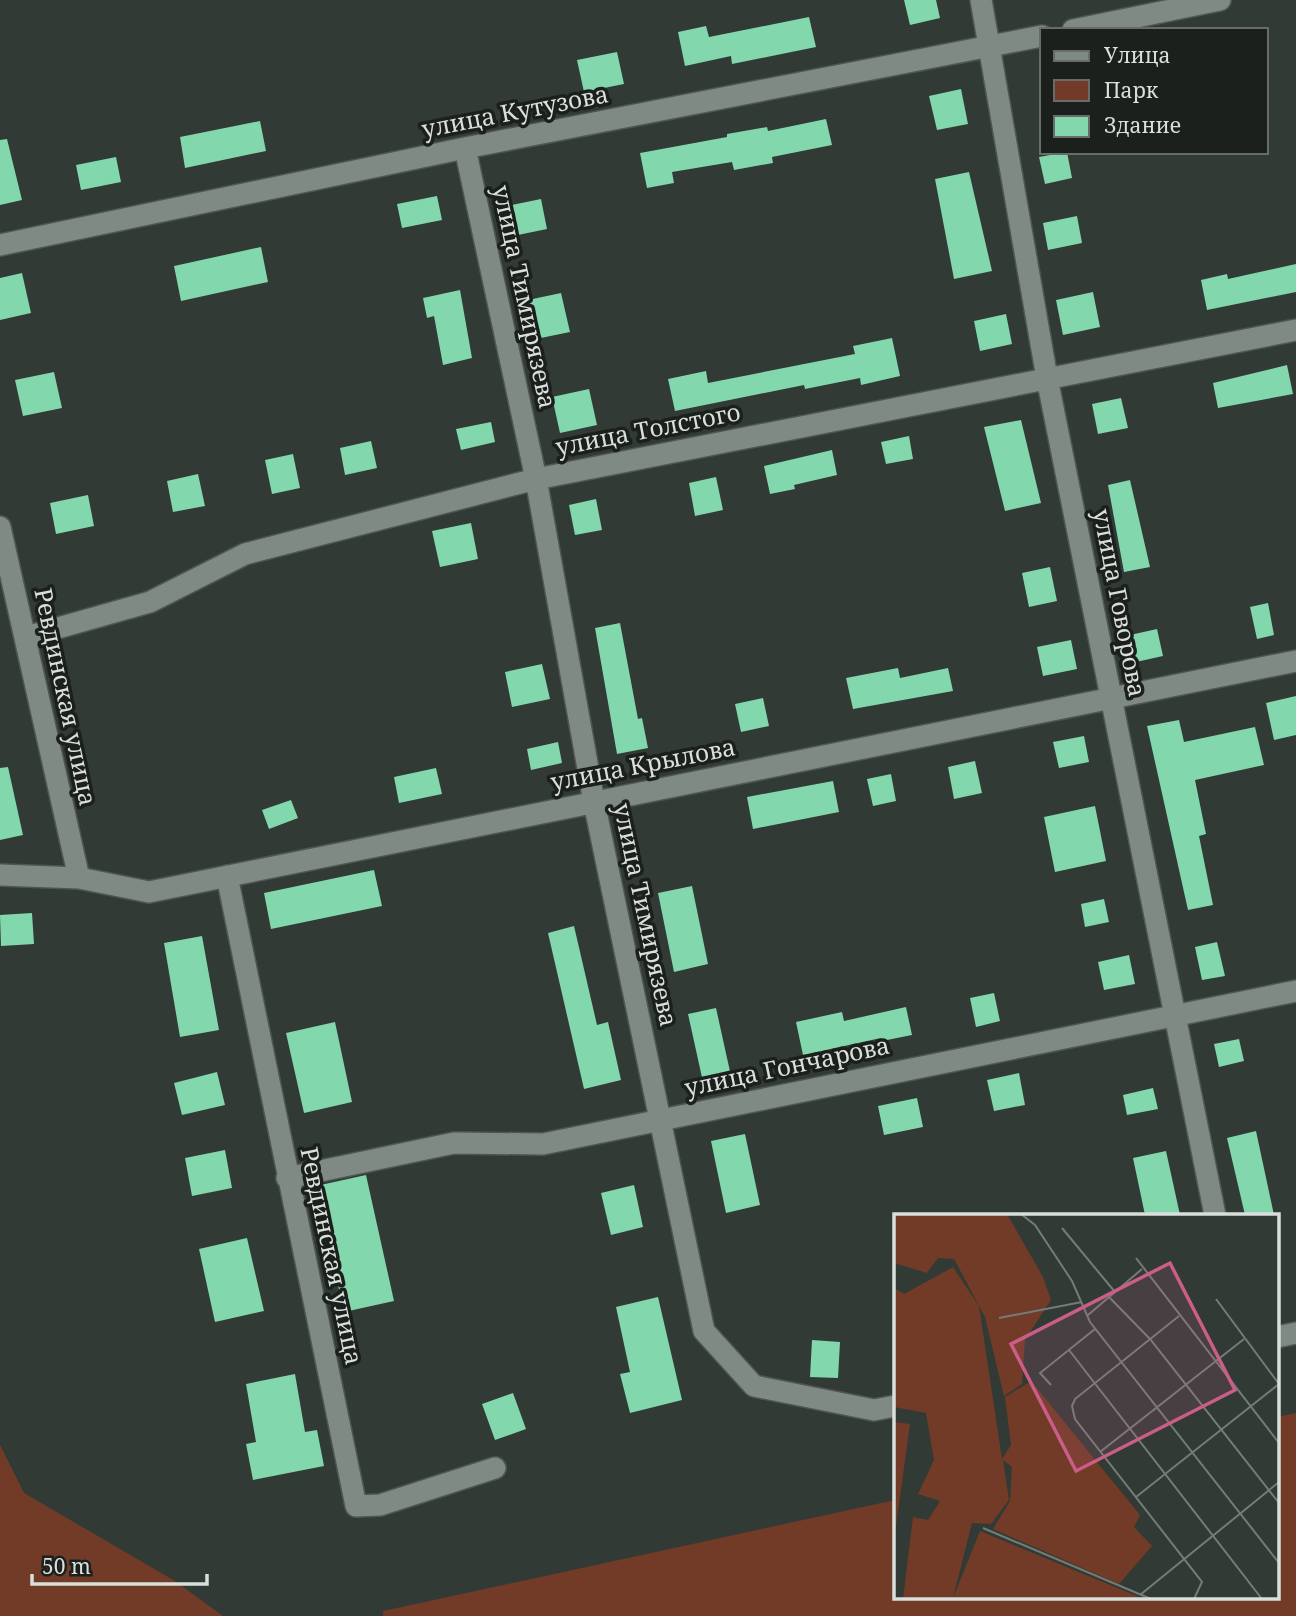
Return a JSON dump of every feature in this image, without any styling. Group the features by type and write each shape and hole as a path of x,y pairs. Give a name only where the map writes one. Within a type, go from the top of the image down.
{"street":[{"name":"улица Говорова","path":"981,0 992,46 1047,378 1215,1214"},
{"path":"1083,28 1220,0"},
{"name":"улица Кутузова","path":"0,245 465,148 1040,36"},
{"name":"улица Тимирязева","path":"465,148 536,479 594,802 704,1331 754,1386 874,1410 894,1406"},
{"name":"улица Толстого","path":"26,637 150,602 245,554 536,479 1296,330"},
{"name":"Ревдинская улица","path":"0,527 5,570 26,637 79,878"},
{"name":"улица Крылова","path":"0,874 79,878 149,892 1296,661"},
{"name":"Ревдинская улица","path":"227,876 356,1506 380,1505 495,1468"},
{"name":"улица Гончарова","path":"287,1178 454,1143 543,1144 1176,1013 1296,991"},
{"path":"1278,1337 1296,1333"}],"green space":[{"path":"1296,1413 1296,1616 383,1616 383,1611 894,1500 894,1598 1278,1598 1278,1417"},
{"path":"0,1445 24,1493 175,1581 223,1616 0,1616"}],"building":[{"path":"904,0 936,0 940,18 910,25"},
{"path":"809,17 816,47 732,64 731,56 685,66 678,32 706,26 709,37"},
{"path":"617,52 624,84 584,92 577,60"},
{"path":"961,89 968,124 937,130 929,96"},
{"path":"826,119 832,145 772,157 773,163 734,170 732,162 672,172 674,183 647,188 640,153 727,137 727,134 767,127 768,131"},
{"path":"260,121 266,151 185,168 180,137"},
{"path":"7,139 22,200 0,205 0,140"},
{"path":"1067,154 1072,178 1045,184 1039,157"},
{"path":"116,157 121,182 81,190 76,165"},
{"path":"969,172 992,271 954,279 935,179"},
{"path":"437,196 442,220 402,228 397,204"},
{"path":"541,199 547,229 513,236 507,206"},
{"path":"1077,216 1082,243 1048,250 1043,223"},
{"path":"261,247 268,282 181,301 174,266"},
{"path":"1296,264 1296,292 1207,310 1201,280 1227,274 1228,279"},
{"path":"22,273 31,313 0,320 0,278"},
{"path":"460,290 472,358 443,365 434,316 427,318 423,298"},
{"path":"1093,292 1100,327 1063,335 1056,300"},
{"path":"561,293 570,332 536,339 528,300"},
{"path":"1006,314 1012,344 980,351 974,321"},
{"path":"892,338 900,376 861,385 860,378 805,389 804,385 675,411 668,379 706,371 708,383 855,354 853,346"},
{"path":"1287,365 1293,394 1218,408 1213,383"},
{"path":"54,372 62,408 23,416 15,380"},
{"path":"589,389 597,425 560,433 552,397"},
{"path":"1121,398 1128,428 1098,434 1092,404"},
{"path":"1021,420 1041,503 1005,511 984,427"},
{"path":"491,422 495,442 461,450 456,429"},
{"path":"909,436 913,459 886,464 881,442"},
{"path":"371,441 377,468 345,475 340,448"},
{"path":"832,450 837,475 794,485 795,489 770,494 764,466"},
{"path":"293,454 300,488 272,494 265,460"},
{"path":"198,474 205,506 173,512 167,481"},
{"path":"716,477 723,510 695,516 689,483"},
{"path":"1130,480 1150,567 1124,572 1108,485"},
{"path":"88,495 94,526 56,534 50,503"},
{"path":"596,499 602,530 575,535 569,505"},
{"path":"471,523 478,559 440,567 432,531"},
{"path":"1050,567 1057,601 1029,607 1022,573"},
{"path":"1268,603 1274,635 1257,639 1250,607"},
{"path":"620,623 638,719 642,718 648,748 617,754 595,628"},
{"path":"1157,629 1163,656 1136,662 1130,635"},
{"path":"1071,640 1077,669 1043,676 1037,647"},
{"path":"542,664 550,699 512,707 505,672"},
{"path":"898,668 900,678 948,668 953,691 853,709 846,678"},
{"path":"1296,696 1296,735 1274,740 1266,703"},
{"path":"763,698 769,726 741,732 735,704"},
{"path":"1179,720 1184,742 1255,727 1264,765 1195,780 1206,834 1199,836 1213,905 1188,910 1147,726"},
{"path":"1084,736 1089,762 1059,768 1053,742"},
{"path":"558,742 562,763 531,770 527,749"},
{"path":"975,761 982,793 954,799 948,767"},
{"path":"8,767 23,835 0,840 0,768"},
{"path":"436,768 442,794 399,803 394,777"},
{"path":"891,774 896,801 873,806 867,779"},
{"path":"833,781 839,812 753,829 747,797"},
{"path":"291,800 298,818 269,829 262,810"},
{"path":"1095,806 1106,861 1055,872 1044,817"},
{"path":"374,870 382,906 271,929 264,893"},
{"path":"692,886 708,964 674,972 658,893"},
{"path":"1104,899 1109,922 1085,927 1081,904"},
{"path":"32,913 34,944 1,946 0,915"},
{"path":"574,926 597,1025 608,1022 621,1080 584,1089 548,933"},
{"path":"202,936 219,1030 180,1037 164,943"},
{"path":"1217,942 1225,976 1202,980 1195,947"},
{"path":"1129,955 1135,984 1104,990 1098,962"},
{"path":"994,993 1000,1021 976,1027 970,998"},
{"path":"906,1007 912,1035 882,1041 881,1038 803,1055 796,1022 842,1012 844,1021"},
{"path":"716,1008 731,1076 703,1082 688,1014"},
{"path":"335,1022 352,1102 304,1113 286,1033"},
{"path":"1239,1039 1244,1061 1219,1067 1214,1044"},
{"path":"217,1072 225,1105 182,1115 174,1083"},
{"path":"1019,1073 1025,1105 994,1111 987,1080"},
{"path":"1153,1088 1158,1109 1127,1115 1123,1095"},
{"path":"917,1098 923,1127 884,1135 878,1106"},
{"path":"1256,1131 1274,1214 1245,1214 1227,1138"},
{"path":"745,1134 760,1205 726,1213 711,1141"},
{"path":"225,1150 232,1188 192,1196 185,1158"},
{"path":"1166,1151 1180,1214 1145,1214 1133,1158"},
{"path":"366,1175 394,1301 344,1312 316,1186"},
{"path":"634,1185 643,1227 611,1235 601,1193"},
{"path":"247,1238 264,1311 215,1322 199,1249"},
{"path":"658,1297 682,1400 630,1413 620,1374 630,1372 616,1307"},
{"path":"812,1340 840,1342 838,1378 810,1377"},
{"path":"295,1374 305,1432 317,1430 324,1466 253,1480 246,1444 256,1442 246,1384"},
{"path":"513,1393 526,1429 495,1440 482,1404"}]}
